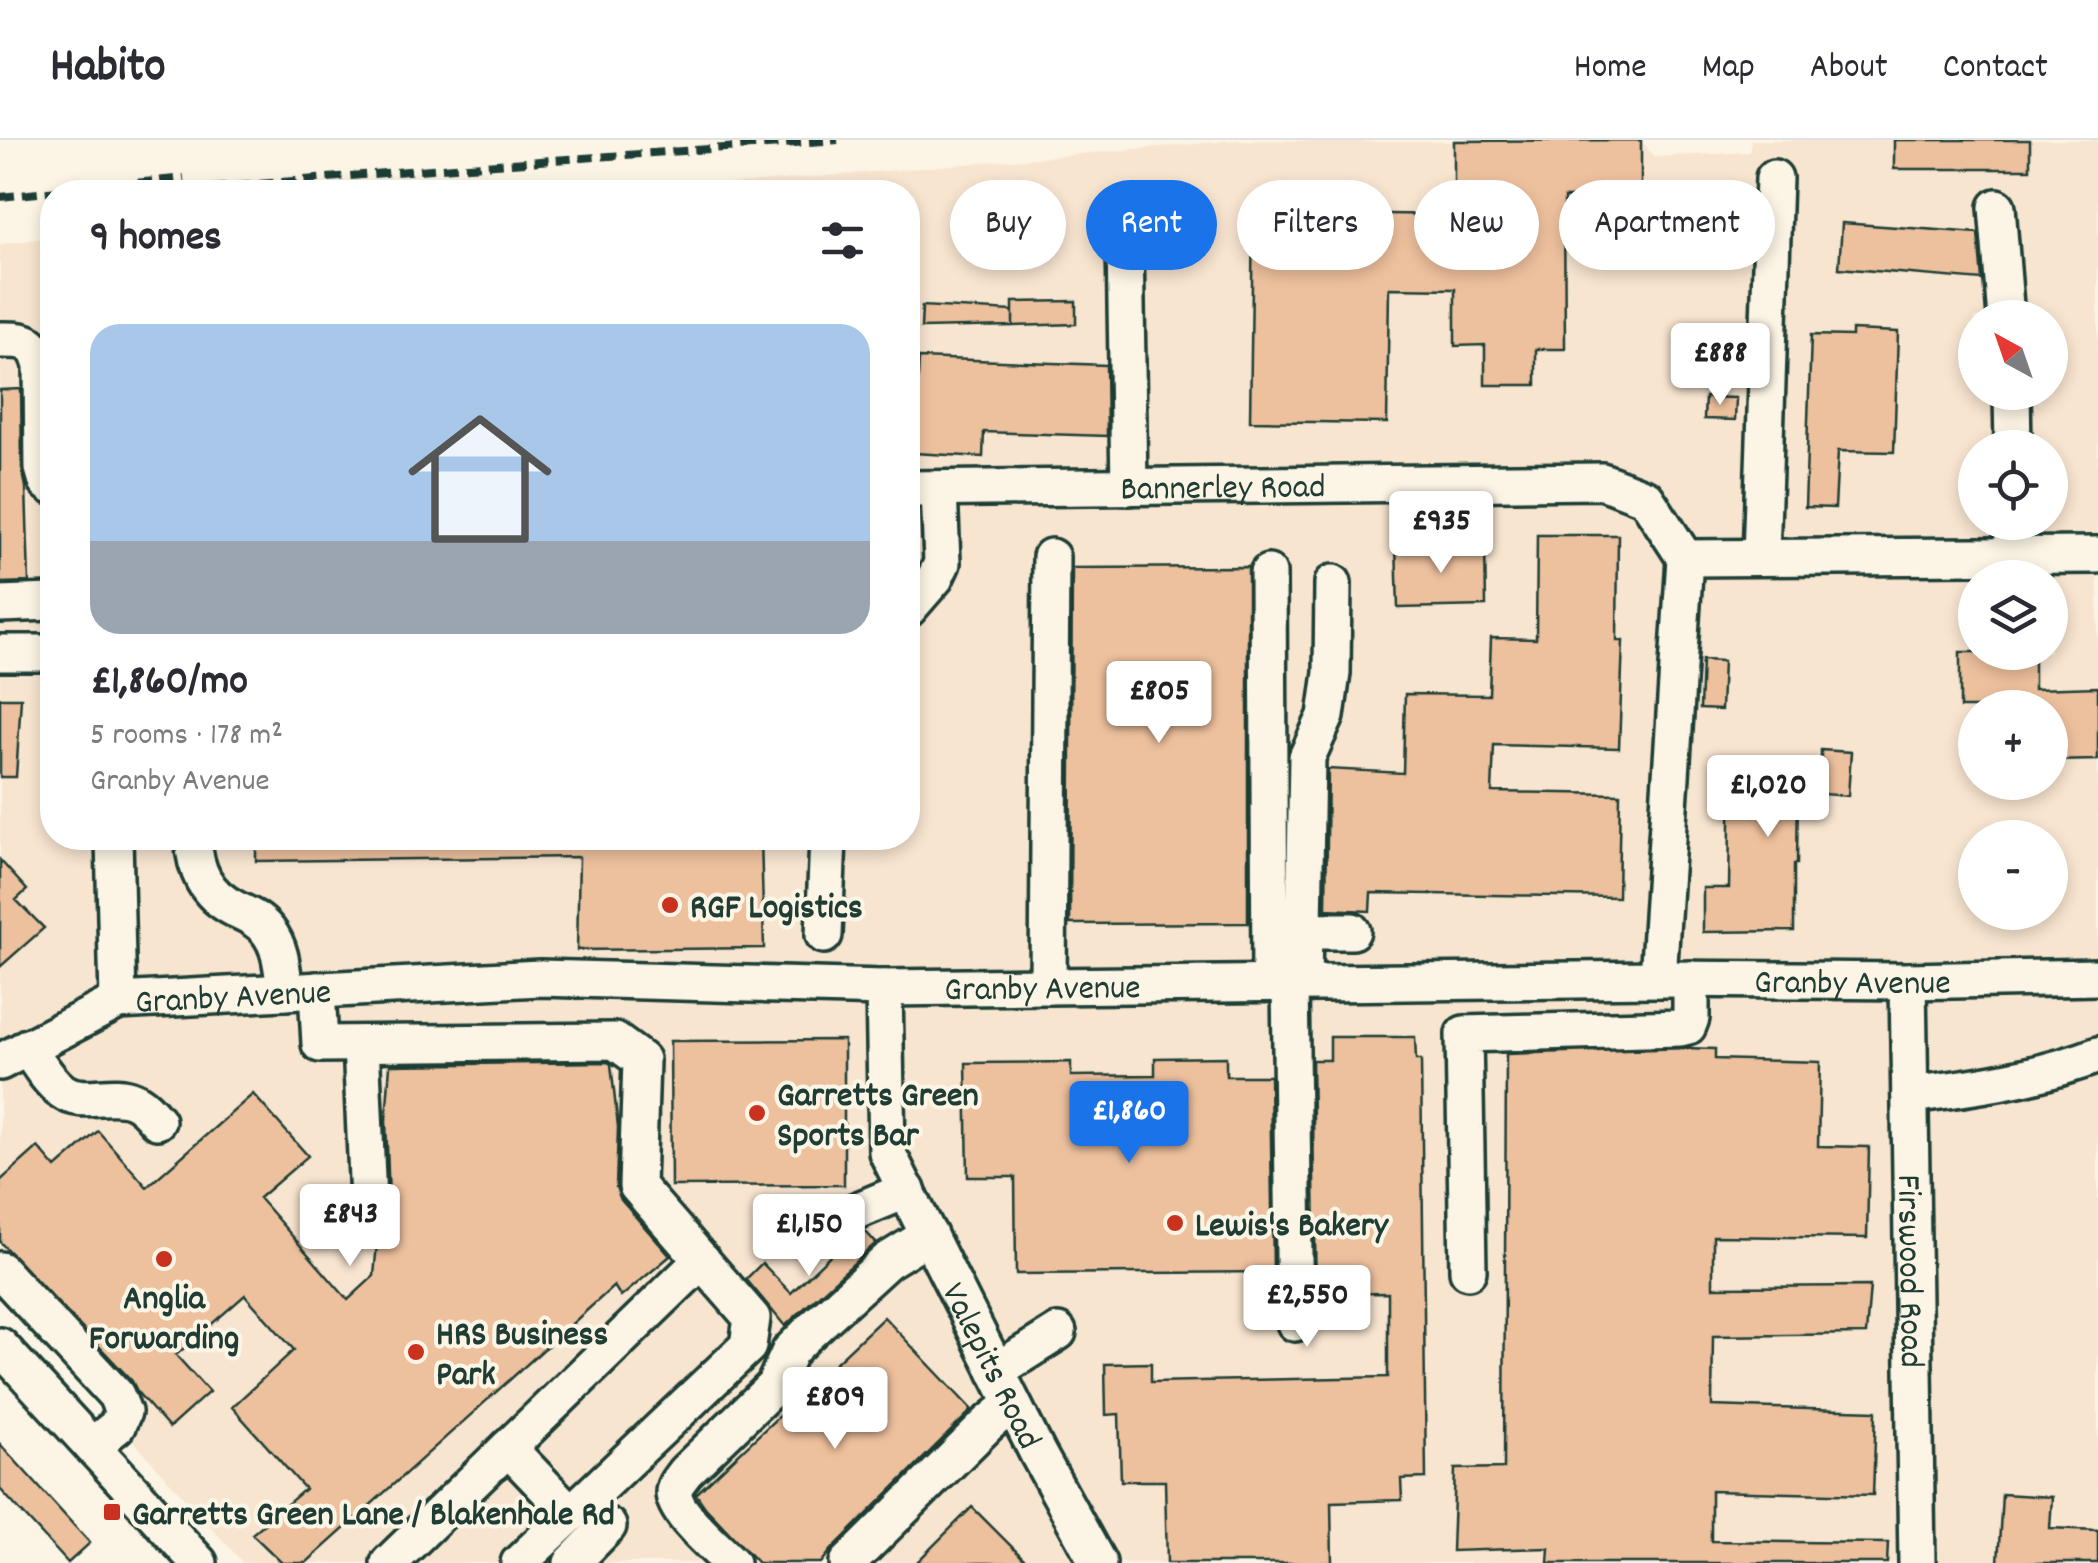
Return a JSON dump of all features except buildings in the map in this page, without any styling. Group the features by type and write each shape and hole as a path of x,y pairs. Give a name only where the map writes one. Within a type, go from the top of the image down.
{"street":[{"path":"1761,557 1774,178"},
{"path":"1997,207 2005,300"},
{"path":"1126,270 1129,486"},
{"path":"0,340 31,344 40,359"},
{"name":"Bannerley Road","path":"924,489 1602,481 1646,498 1685,558"},
{"path":"920,595 942,563 924,489"},
{"path":"1464,1034 1688,1026 1691,1018 1675,979 1685,558 1761,557 1999,540"},
{"path":"2018,540 2098,555"},
{"path":"1048,986 1050,557"},
{"path":"1268,573 1288,983 1295,1323"},
{"path":"1288,983 1304,931 1307,757 1326,716 1332,673 1334,583"},
{"path":"0,604 40,602"},
{"path":"0,653 40,654"},
{"path":"114,850 118,1001"},
{"path":"194,850 203,882 216,897 255,918 270,933 301,991 320,1044 615,1041 642,1060 637,1186 752,1318 748,1346 519,1563"},
{"path":"824,935 828,850"},
{"path":"1304,931 1352,931"},
{"name":"Granby Avenue","path":"14,1054 118,1001 540,978 884,988 2098,977"},
{"path":"1462,981 1468,1272"},
{"name":"Firswood Road","path":"1908,981 1917,1563"},
{"name":"Valepits Road","path":"884,988 888,1152 1012,1404 1098,1563"},
{"path":"361,1044 370,1224"},
{"path":"14,1054 64,1092 80,1098 112,1095 134,1100 157,1121"},
{"path":"1910,1095 1974,1087 2098,1055"},
{"path":"854,1212 907,1190"},
{"path":"731,1563 682,1512 674,1500 674,1488 685,1472 774,1386 790,1351 806,1335 887,1261 929,1235"},
{"path":"389,1563 702,1260"},
{"path":"0,1270 116,1396 123,1412 117,1426 92,1446"},
{"path":"996,1371 1058,1332"},
{"path":"0,1346 198,1563"},
{"path":"848,1563 1012,1404"},
{"path":"508,1448 571,1514"},
{"path":"572,1563 608,1526"}],"shaded area":[{"path":"1238,140 1641,140 1654,157 1749,152 1751,140 2098,140 2098,1563 243,1563 0,1293 0,244 40,239 40,850 920,850 920,180 781,180"}],"railway":[{"path":"305,180 838,140"},
{"path":"165,180 184,178"},
{"path":"0,197 40,193"}],"place":[{"name":"RGF Logistics","path":"670,905"},
{"name":"Garretts Green Sports Bar","path":"757,1113"},
{"name":"Lewis's Bakery","path":"1175,1223"},
{"name":"Anglia Forwarding","path":"164,1259"},
{"name":"HRS Business Park","path":"416,1352"},
{"name":"Garretts Green Lane / Blakenhale Rd","path":"112,1512"}]}
